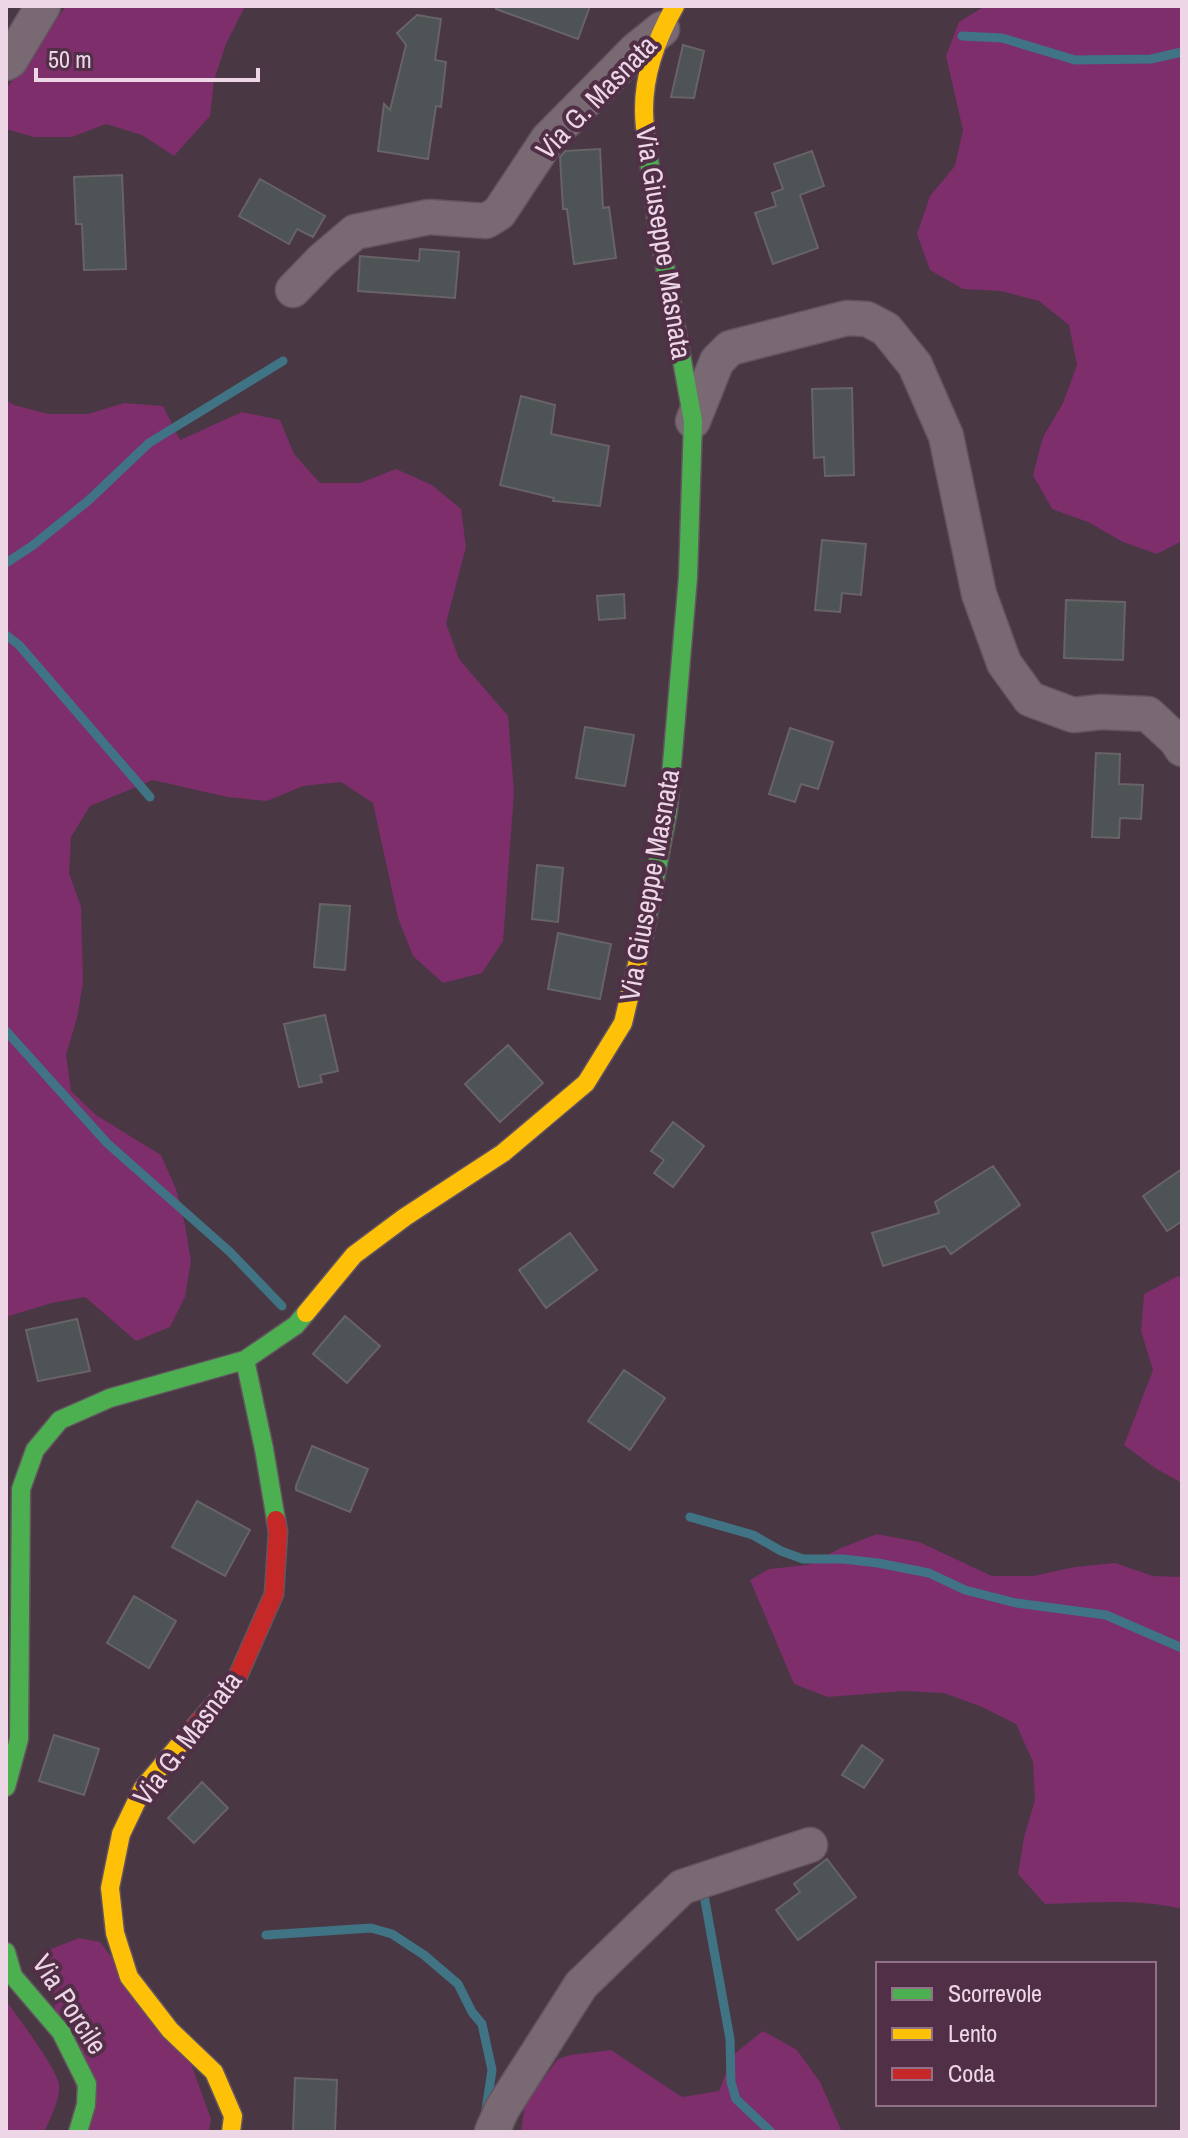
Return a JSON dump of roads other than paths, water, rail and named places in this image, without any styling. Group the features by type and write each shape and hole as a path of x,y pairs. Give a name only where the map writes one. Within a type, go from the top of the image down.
{"street":[{"path":"6,63 43,6"},
{"name":"Via G. Masnata","path":"293,290 355,232 429,217 486,221 499,213 548,139 668,18"},
{"name":"Via Giuseppe Masnata","path":"6,1787 19,1739 21,1489 35,1450 60,1420 110,1398 245,1360 296,1325 354,1255 405,1217 503,1153 586,1083 623,1023 649,914 668,811 688,577 693,421 661,244 644,115 647,74 668,18"},
{"path":"693,421 717,361 730,348 847,318 867,319 886,329 915,365 946,436 979,594 1004,663 1030,699 1073,715 1101,712 1148,714 1182,749"},
{"name":"Via G. Masnata","path":"231,2132 233,2116 214,2072 170,2030 129,1977 115,1933 110,1888 121,1834 143,1788 237,1678 274,1594 278,1532 245,1360"},
{"path":"492,2132 502,2109 581,1985 682,1887 810,1845"},
{"name":"Via Porcile","path":"6,1952 13,1976 61,2032 87,2084 86,2105 78,2132"}],"waterway":[{"path":"962,36 1002,38 1075,60 1151,59 1182,52"},
{"path":"6,563 89,500 149,443 283,361"},
{"path":"6,635 19,645 150,797"},
{"path":"6,1031 107,1143 230,1252 282,1306"},
{"path":"690,1517 753,1535 803,1559 878,1563 929,1573 965,1590 1016,1603 1106,1615 1182,1648"},
{"path":"698,1892 704,1895 730,2039 731,2082 736,2099 771,2132"},
{"path":"266,1935 371,1928 392,1934 424,1955 458,1984 472,2012 482,2024 492,2070 486,2110"}]}
